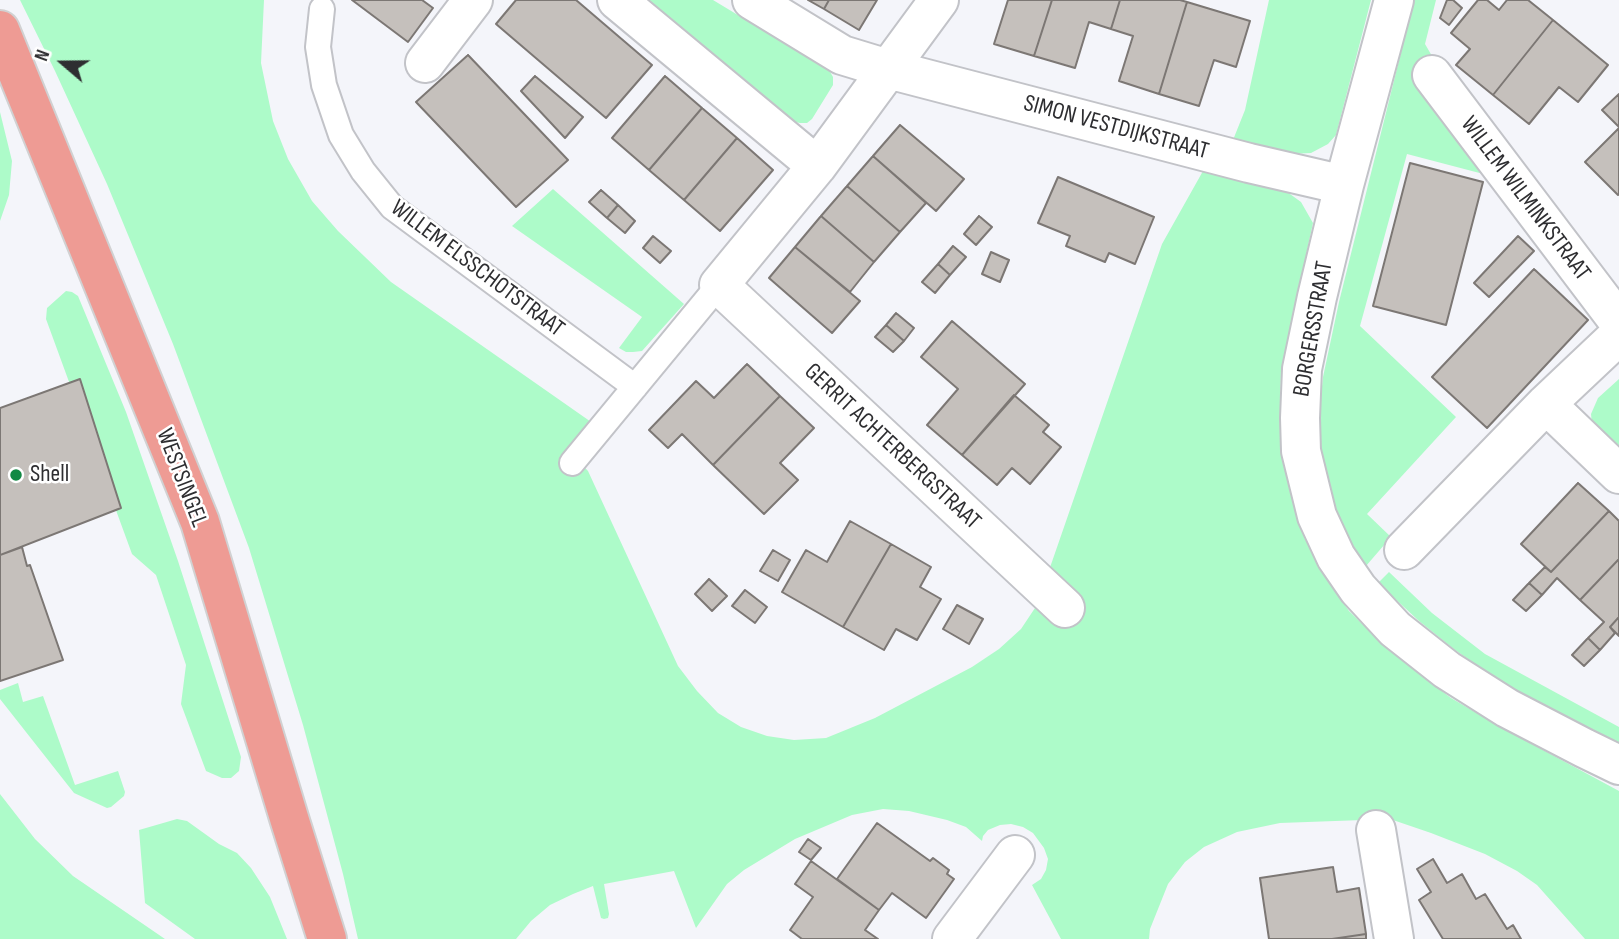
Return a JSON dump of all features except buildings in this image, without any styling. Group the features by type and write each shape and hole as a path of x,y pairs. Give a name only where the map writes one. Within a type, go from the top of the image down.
{"main road":[{"name":"WESTSINGEL","path":"0,30 200,522 327,939"}],"street":[{"path":"425,63 473,0"},
{"path":"617,0 817,166"},
{"name":"SIMON VESTDIJKSTRAAT","path":"752,0 842,55 1249,163 1345,185"},
{"path":"719,285 817,166 939,0"},
{"name":"BORGERSSTRAAT","path":"1394,0 1317,297 1302,369 1301,451 1317,516 1336,557 1358,589 1395,629 1447,670 1507,708 1619,765"},
{"name":"WILLEM WILMINKSTRAAT","path":"1432,75 1619,322"},
{"name":"GERRIT ACHTERBERGSTRAAT","path":"719,285 1065,608"},
{"path":"1404,550 1546,404 1619,335"},
{"path":"1546,404 1619,474"},
{"path":"1376,830 1394,939"},
{"path":"953,939 1015,855"}],"lane":[{"name":"WILLEM ELSSCHOTSTRAAT","path":"322,9 318,47 324,85 341,135 363,171 392,207 635,387"},
{"path":"572,463 719,285"}],"green space":[{"path":"20,0 264,0 261,63 273,121 288,159 312,201 338,231 391,282 594,424 570,452 588,471 678,666 718,713 741,727 767,736 794,740 826,738 875,718 972,667 999,649 1021,629 1037,605 1162,244 1203,171 1283,189 1301,202 1313,223 1281,371 1280,409 1280,444 1289,488 1305,539 1325,576 1349,611 1418,673 1451,698 1619,791 1619,939 1585,939 1537,885 1517,871 1485,854 1390,819 1280,823 1237,832 1204,847 1185,862 1168,884 1150,929 1149,939 1061,939 1032,885 1041,879 1048,859 1033,833 1011,824 1000,825 988,830 982,841 966,827 947,820 909,811 883,809 852,815 795,839 744,870 727,884 696,928 674,871 604,884 609,914 608,918 604,919 601,918 593,886 573,894 550,905 531,921 516,939 358,939 303,725 249,548 173,344 107,184"},
{"path":"647,0 713,0 829,70 833,85 812,119 807,123 790,121"},
{"path":"1269,0 1371,0 1336,135 1328,144 1311,153 1291,154 1233,140 1245,110"},
{"path":"1414,0 1436,0 1425,44 1432,56 1411,74 1492,171 1491,176 1407,154 1360,326 1456,417 1367,514 1391,537 1366,566 1346,534 1332,499 1322,462 1320,405 1323,377 1339,302"},
{"path":"0,112 12,161 9,195 0,221"},
{"path":"553,189 684,304 642,351 626,352 619,348 642,317 512,226"},
{"path":"66,291 78,296 126,412 178,561 241,757 239,771 231,778 222,778 206,771 181,704 186,665 156,575 132,554 46,319 47,308"},
{"path":"1619,379 1619,453 1592,425 1591,414 1598,398"},
{"path":"1389,572 1432,613 1485,654 1619,727 1619,742 1616,743 1544,706 1500,681 1455,650 1378,583"},
{"path":"18,683 23,702 43,696 75,785 118,771 125,792 111,807 107,808 74,793 0,699 0,690"},
{"path":"0,794 35,839 73,876 165,939 0,939"},
{"path":"177,819 187,821 219,844 237,853 251,868 270,897 287,939 195,939 145,903 139,830"}],"place":[{"name":"Shell","path":"16,475"}]}
